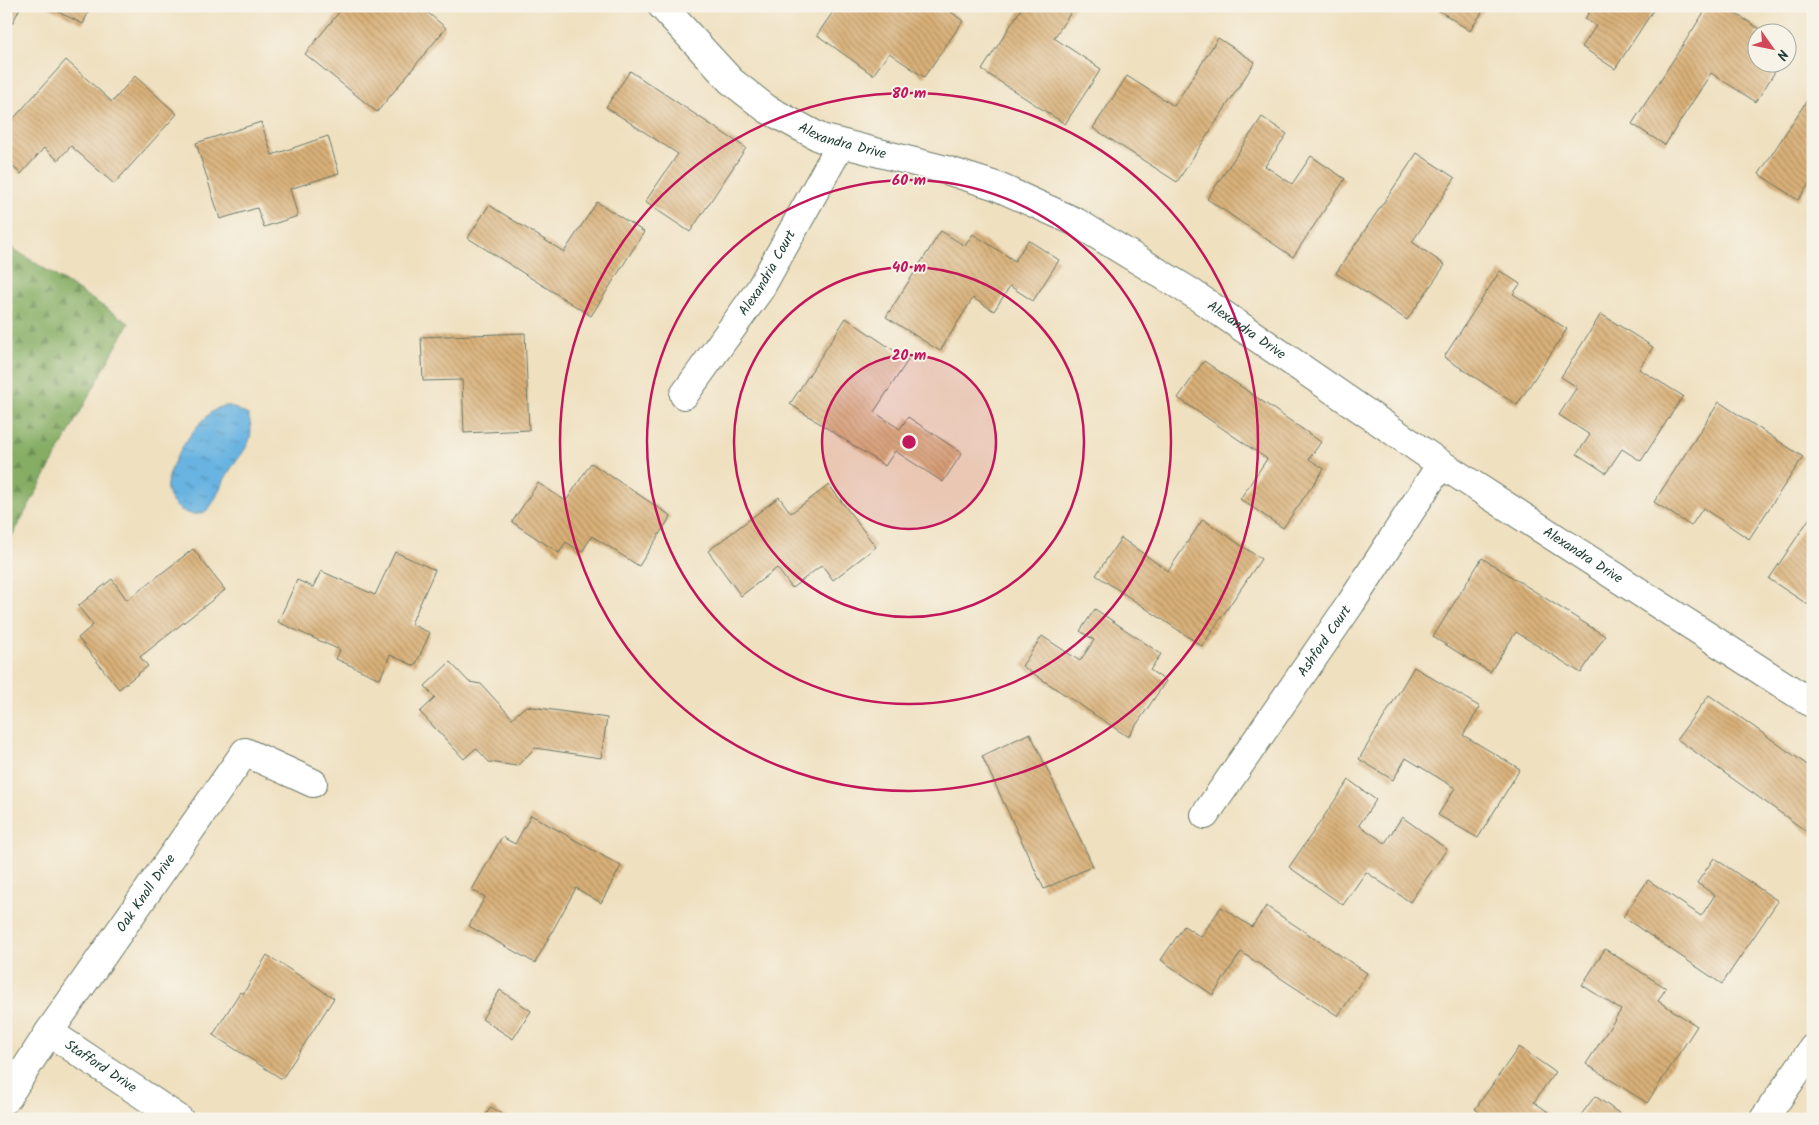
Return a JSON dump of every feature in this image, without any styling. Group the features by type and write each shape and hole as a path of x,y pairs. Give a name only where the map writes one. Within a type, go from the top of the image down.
{"street":[{"name":"Alexandra Drive","path":"662,6 731,81 767,109 821,138 946,170 996,186 1076,222 1192,293 1441,464 1813,704"},
{"name":"Alexandria Court","path":"684,395 760,289 841,144"},
{"name":"Ashford Court","path":"1204,816 1351,603 1441,464"},
{"name":"Oak Knoll Drive","path":"6,1099 49,1032 245,752 313,783"},
{"name":"Stafford Drive","path":"49,1032 179,1119"},
{"path":"1764,1119 1813,1048"}],"green space":[{"path":"6,244 129,323 6,547"}],"water":[{"path":"222,406 230,406 248,415 251,431 248,444 227,474 210,507 205,512 198,514 185,512 178,508 169,497 167,490 171,469 184,444 210,413"}],"building":[{"path":"6,6 21,6 12,24 6,21"},
{"path":"46,6 91,6 83,24"},
{"path":"344,6 420,6 446,28 377,112 305,54"},
{"path":"837,6 943,6 963,21 924,77 889,53 873,75 817,35"},
{"path":"1023,6 1075,6 1054,38 1101,69 1065,124 982,70"},
{"path":"1439,6 1486,6 1470,31 1437,9"},
{"path":"1593,6 1656,6 1615,69 1582,47 1596,26 1585,19"},
{"path":"1708,6 1723,6 1749,22 1746,22 1746,72 1775,72 1756,102 1711,73 1665,145 1632,124"},
{"path":"1218,38 1255,62 1177,182 1093,128 1127,76 1174,106"},
{"path":"66,60 112,102 135,76 177,114 114,184 71,146 58,160 44,148 21,174 6,161 6,127"},
{"path":"630,71 746,148 690,232 645,202 678,154 606,107"},
{"path":"1813,91 1813,178 1798,200 1759,174"},
{"path":"1262,117 1287,134 1265,166 1292,184 1311,156 1345,179 1293,257 1207,199"},
{"path":"261,122 272,155 328,136 339,173 290,189 298,216 264,227 257,208 220,219 196,143"},
{"path":"1417,153 1455,178 1412,242 1445,265 1407,320 1336,273"},
{"path":"597,202 644,232 591,316 468,238 489,205 564,252"},
{"path":"941,231 965,246 973,234 1015,261 1028,240 1059,260 1033,301 1010,286 994,311 973,298 940,351 886,317"},
{"path":"1500,271 1520,284 1513,294 1567,329 1517,405 1444,357"},
{"path":"1601,314 1653,347 1639,369 1683,396 1641,461 1622,449 1606,473 1577,454 1590,435 1559,415 1577,387 1561,377"},
{"path":"846,318 908,360 874,412 900,429 908,417 962,453 943,482 895,451 885,466 790,404"},
{"path":"525,333 529,430 464,433 462,380 423,381 421,337"},
{"path":"1204,361 1321,442 1309,459 1324,469 1283,528 1240,499 1267,459 1178,398"},
{"path":"1719,402 1803,457 1749,539 1703,508 1691,526 1654,502"},
{"path":"591,463 671,516 639,566 592,536 582,552 566,542 559,553 512,522 538,483 566,501"},
{"path":"829,485 876,547 833,580 822,565 792,588 777,568 741,596 708,551 779,497 791,513"},
{"path":"1813,513 1813,608 1769,579"},
{"path":"1203,519 1261,559 1202,646 1096,575 1121,538 1168,571"},
{"path":"193,549 225,590 140,657 148,666 119,689 78,638 93,625 78,606 112,579 127,600"},
{"path":"395,552 435,570 411,624 430,633 415,666 390,655 380,679 336,659 340,650 278,622 297,580 313,587 321,571 375,595"},
{"path":"1482,558 1605,636 1581,673 1516,632 1490,672 1433,637"},
{"path":"1095,609 1161,654 1150,670 1166,681 1128,737 1022,666 1042,636 1080,661 1094,640 1080,631"},
{"path":"450,662 469,682 481,684 512,718 526,706 607,718 601,758 535,748 517,766 489,762 476,748 464,759 420,712 435,698 425,686"},
{"path":"1414,667 1480,707 1463,735 1520,769 1478,838 1438,815 1455,788 1406,758 1393,780 1359,759"},
{"path":"1709,695 1813,769 1813,836 1677,739"},
{"path":"1030,733 1093,866 1044,889 982,756"},
{"path":"1349,780 1376,800 1359,825 1385,843 1402,817 1447,849 1410,902 1366,872 1343,905 1289,867"},
{"path":"531,815 621,866 601,903 576,888 535,963 469,926 485,897 472,890 502,837 515,844"},
{"path":"1714,858 1778,901 1722,984 1623,917 1648,880 1701,916 1715,895 1697,883"},
{"path":"1266,906 1367,973 1338,1016 1241,952 1213,995 1161,960 1184,926 1201,937 1221,907 1252,927"},
{"path":"1605,949 1666,988 1658,1001 1697,1026 1647,1103 1586,1064 1621,1010 1582,985"},
{"path":"267,955 334,998 282,1079 213,1035 240,992 243,994"},
{"path":"500,990 531,1011 513,1039 482,1019"},
{"path":"1519,1047 1555,1072 1534,1102 1558,1119 1489,1119 1475,1109"},
{"path":"1595,1096 1623,1116 1620,1119 1578,1119"},
{"path":"491,1107 509,1119 483,1119"}]}
